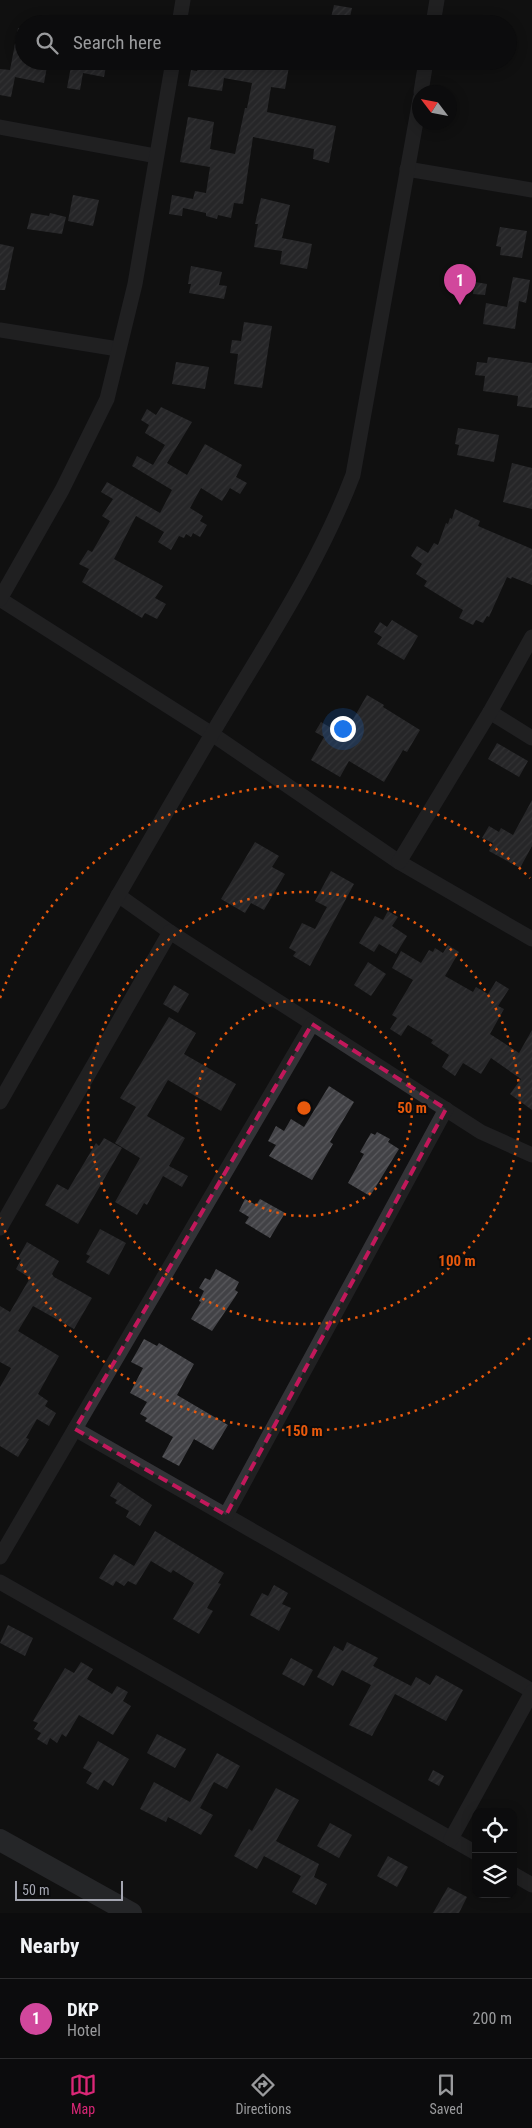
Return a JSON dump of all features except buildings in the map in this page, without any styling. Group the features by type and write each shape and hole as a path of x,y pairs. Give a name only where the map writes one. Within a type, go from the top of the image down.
{"street":[{"path":"180,15 183,0"},
{"path":"435,15 438,0"},
{"path":"170,70 135,284 108,399 62,490 0,599 212,734 400,862 532,939"},
{"path":"422,85 425,70"},
{"path":"0,127 156,156"},
{"path":"0,1102 118,895 320,551 340,508 352,475 414,130"},
{"path":"407,169 532,190"},
{"path":"0,330 118,350"},
{"path":"400,862 490,712 532,637"},
{"path":"490,712 532,738"},
{"path":"118,895 170,932 482,1132 532,1155"},
{"path":"0,1228 170,932"},
{"path":"0,1557 312,1024"},
{"path":"226,1515 446,1109"},
{"path":"75,1428 532,1692 451,1839"},
{"path":"0,1582 472,1851"},
{"path":"0,1840 131,1913"},
{"path":"517,1876 532,1885"}],"highlighted area":[{"path":"312,1024 446,1109 226,1515 75,1429"}],"place":[{"name":"DKP","path":"460,305"}]}
